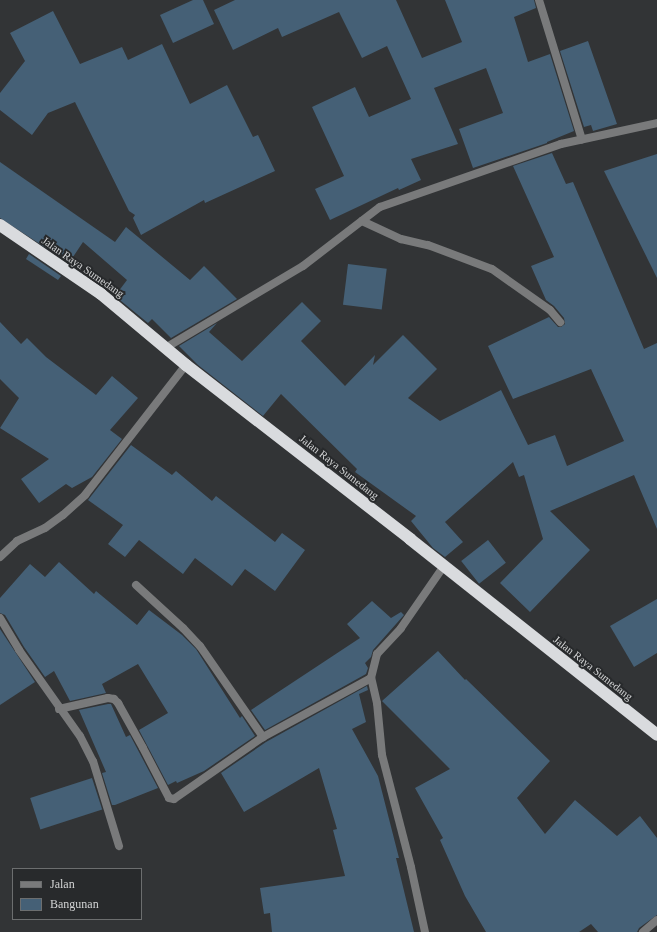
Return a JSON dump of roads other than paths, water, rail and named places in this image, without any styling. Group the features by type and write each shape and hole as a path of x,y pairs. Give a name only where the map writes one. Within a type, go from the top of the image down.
{"highway":[{"name":"Jalan Raya Sumedang","path":"0,224 100,294 186,365 444,566 657,735"}],"street":[{"path":"539,0 582,140"},
{"path":"167,348 303,266 380,207 560,144 657,122"},
{"path":"362,221 401,239 428,245 492,269 550,310 560,322"},
{"path":"0,557 17,541 45,528 63,515 85,495 186,365"},
{"path":"425,932 411,867 382,755 377,703 371,678 377,654 401,628 444,566"},
{"path":"136,585 183,628 200,646 263,737"},
{"path":"0,618 19,650 59,709 80,736 93,761 119,846"},
{"path":"59,709 108,698 114,699 118,703 169,798 171,799 178,796 263,737 371,678"},
{"path":"643,932 657,920"}]}
